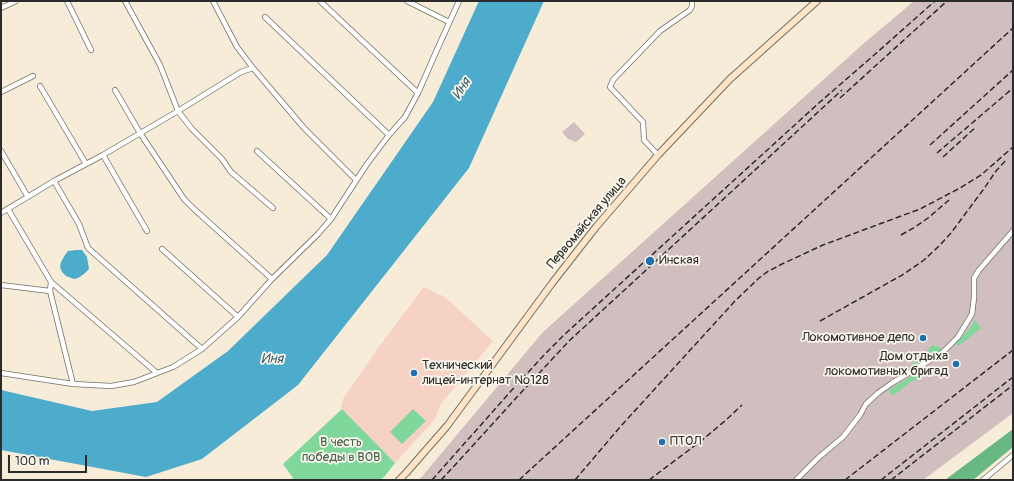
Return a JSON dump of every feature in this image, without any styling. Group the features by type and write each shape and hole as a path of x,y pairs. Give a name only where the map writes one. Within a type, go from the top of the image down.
{"main road":[{"name":"Первомайская улица","path":"399,480 447,426 587,238 658,155 730,80 817,1"}],"street":[{"path":"1,8 16,1"},
{"path":"67,1 91,50"},
{"path":"125,1 160,65 178,111 192,129 222,159 231,172 273,208"},
{"path":"213,1 237,47 253,68 304,128 356,180"},
{"path":"320,1 418,93"},
{"path":"407,1 449,22"},
{"path":"1,373 73,384 111,386 134,382 174,367 202,349 238,317 272,279 318,234 331,219 356,180 389,135 405,117 418,93 458,1"},
{"path":"658,155 644,140 643,122 610,87 613,80 660,31 690,10 692,1"},
{"path":"265,17 389,135"},
{"path":"1,213 54,181 178,111 241,72 253,68"},
{"path":"1,92 33,76"},
{"path":"40,86 86,164"},
{"path":"115,90 140,133 184,199 272,279"},
{"path":"1,151 28,197"},
{"path":"257,151 331,219"},
{"path":"103,154 148,231"},
{"path":"54,181 78,224 88,248 202,349"},
{"path":"8,209 51,282 157,373"},
{"path":"796,480 842,437 860,415 866,404 878,393 942,353 958,337 972,314 974,278 979,270 1013,231"},
{"path":"162,249 238,317"},
{"path":"51,282 50,291 73,384"},
{"path":"1,285 50,291"},
{"path":"985,480 1013,455"}],"shaded area":[{"name":"Инская","path":"914,1 1013,1 1013,413 923,480 419,480 543,332 863,44"},
{"path":"574,122 585,134 576,142 568,139 562,132"},
{"name":"Технический лицей-интернат №128","path":"424,287 445,297 493,341 440,405 436,418 395,463 341,408 343,399 378,348"}],"green space":[{"path":"975,320 981,328 960,345 956,345 956,343 967,332"},
{"path":"933,345 936,347 938,346 942,350 910,370 909,367"},
{"path":"913,375 919,378 910,382 893,396 889,390"},
{"name":"В честь победы в ВОВ","path":"342,409 395,463 380,480 293,480 283,464"},
{"path":"413,409 426,421 402,444 390,432"},
{"path":"1013,429 1013,447 973,480 945,480"}],"water":[{"name":"Иня","path":"479,1 544,1 469,168 298,385 202,459 146,477 1,450 1,390 92,411 157,402 228,351 327,255 433,102"},
{"path":"82,250 87,257 89,269 78,278 74,279 66,276 60,267 61,262 68,251"}],"railway":[{"path":"432,480 511,391 565,334 820,102 935,1"},
{"path":"840,98 947,1"},
{"path":"519,480 1013,28"},
{"path":"930,145 1013,70"},
{"path":"937,153 1013,88"},
{"path":"441,480 569,341 842,90"},
{"path":"943,157 976,127"},
{"path":"575,480 620,427 735,301 759,278 782,264 823,245 920,209 981,175 1013,147"},
{"path":"820,321 904,274 924,260 951,233 996,171 1007,159"},
{"path":"901,235 928,218 949,200"},
{"path":"845,480 1013,350"},
{"path":"881,480 1013,377"},
{"path":"891,480 1013,385"},
{"path":"649,480 701,441 742,405"}],"place":[{"name":"Инская","path":"650,261"},
{"name":"Локомотивное депо","path":"923,338"},
{"name":"Дом отдыха локомотивных бригад","path":"956,364"},
{"name":"Технический лицей-интернат №128","path":"414,373"},
{"name":"ПТОЛ","path":"662,442"}]}
